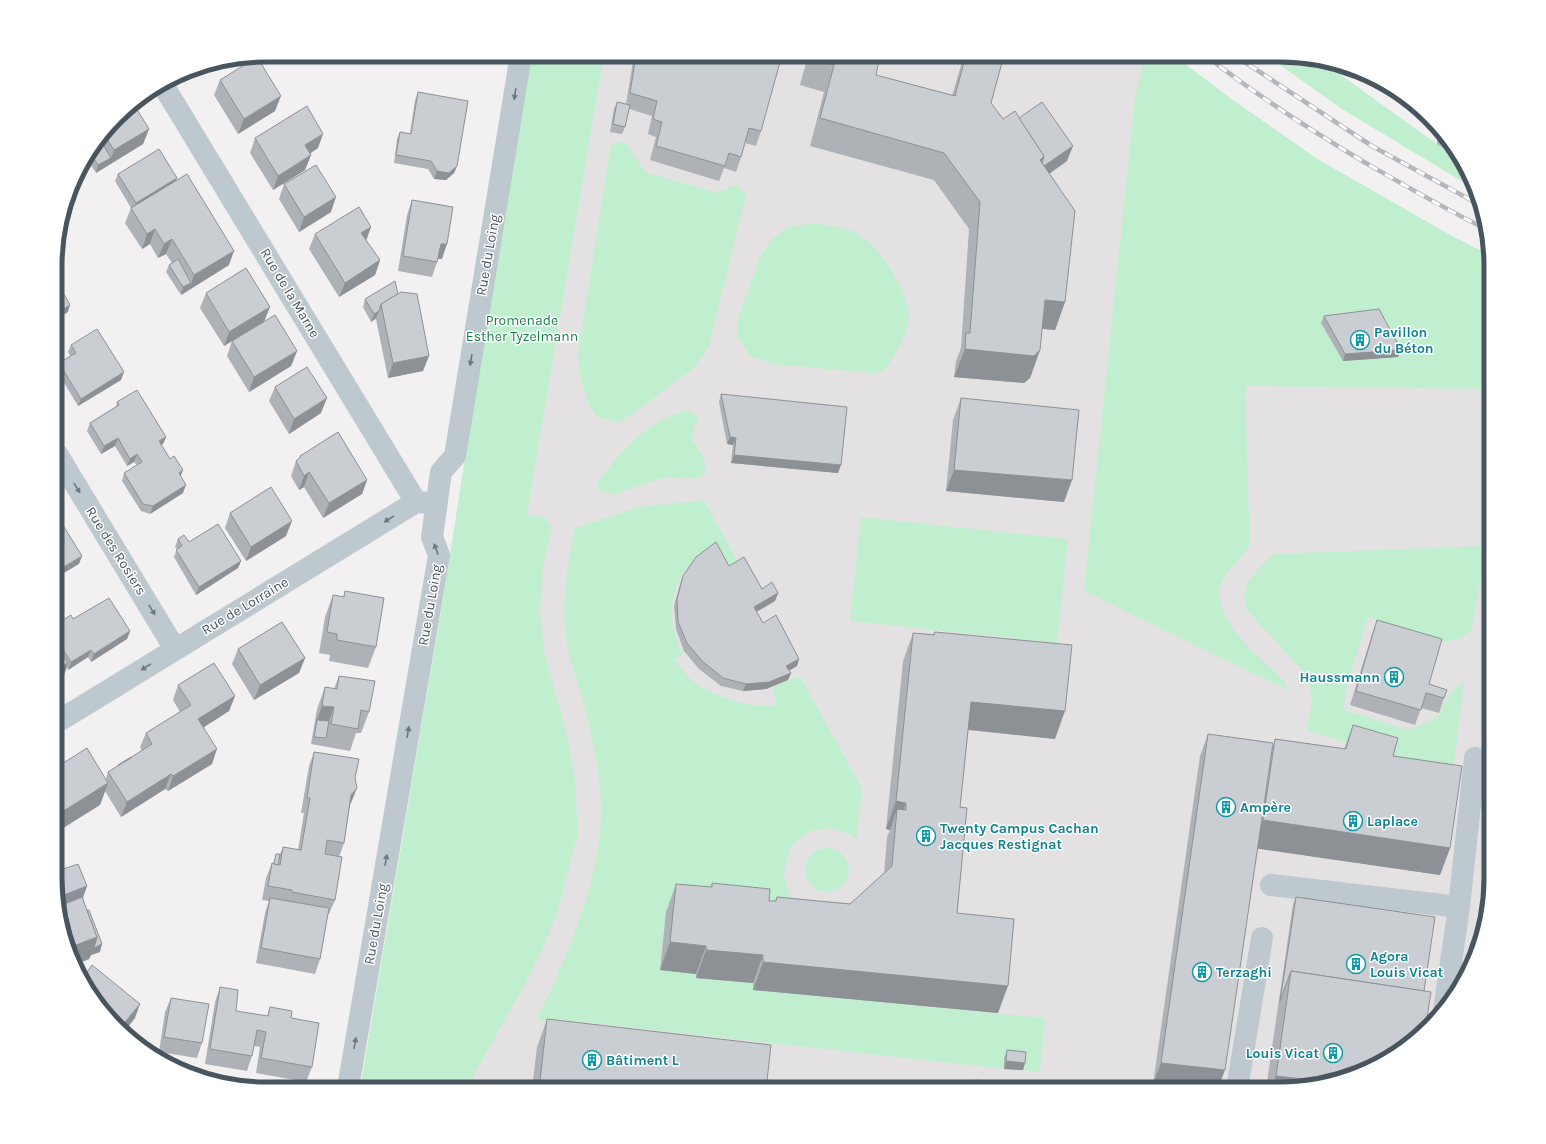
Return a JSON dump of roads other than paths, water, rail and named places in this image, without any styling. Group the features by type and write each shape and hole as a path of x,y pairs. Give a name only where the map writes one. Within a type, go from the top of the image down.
{"street":[{"name":"Rue du Loing","path":"349,1082 439,555 432,537 426,503 441,472 455,456 520,62"},
{"name":"Rue de la Marne","path":"166,88 426,503"},
{"name":"Rue des Rosiers","path":"62,462 175,649"},
{"name":"Rue de Lorraine","path":"62,719 175,649 426,503"},
{"path":"1446,997 1459,907 1475,758"},
{"path":"1271,885 1459,907"},
{"path":"1238,1082 1262,938"}],"railway":[{"path":"1214,62 1263,98 1323,137 1409,188 1480,226"},
{"path":"1245,62 1372,146 1473,202"}],"place":[{"name":"Pavillon du Béton","path":"1360,340"},
{"name":"Haussmann","path":"1394,677"},
{"name":"Ampère","path":"1226,807"},
{"name":"Laplace","path":"1353,821"},
{"name":"Twenty Campus Cachan Jacques Restignat","path":"926,836"},
{"name":"Agora Louis Vicat","path":"1356,964"},
{"name":"Terzaghi","path":"1202,972"},
{"name":"Louis Vicat","path":"1333,1053"},
{"name":"Bâtiment L","path":"592,1060"}],"park label":[{"name":"Promenade Esther Tyzelmann","path":"522,328"}]}
